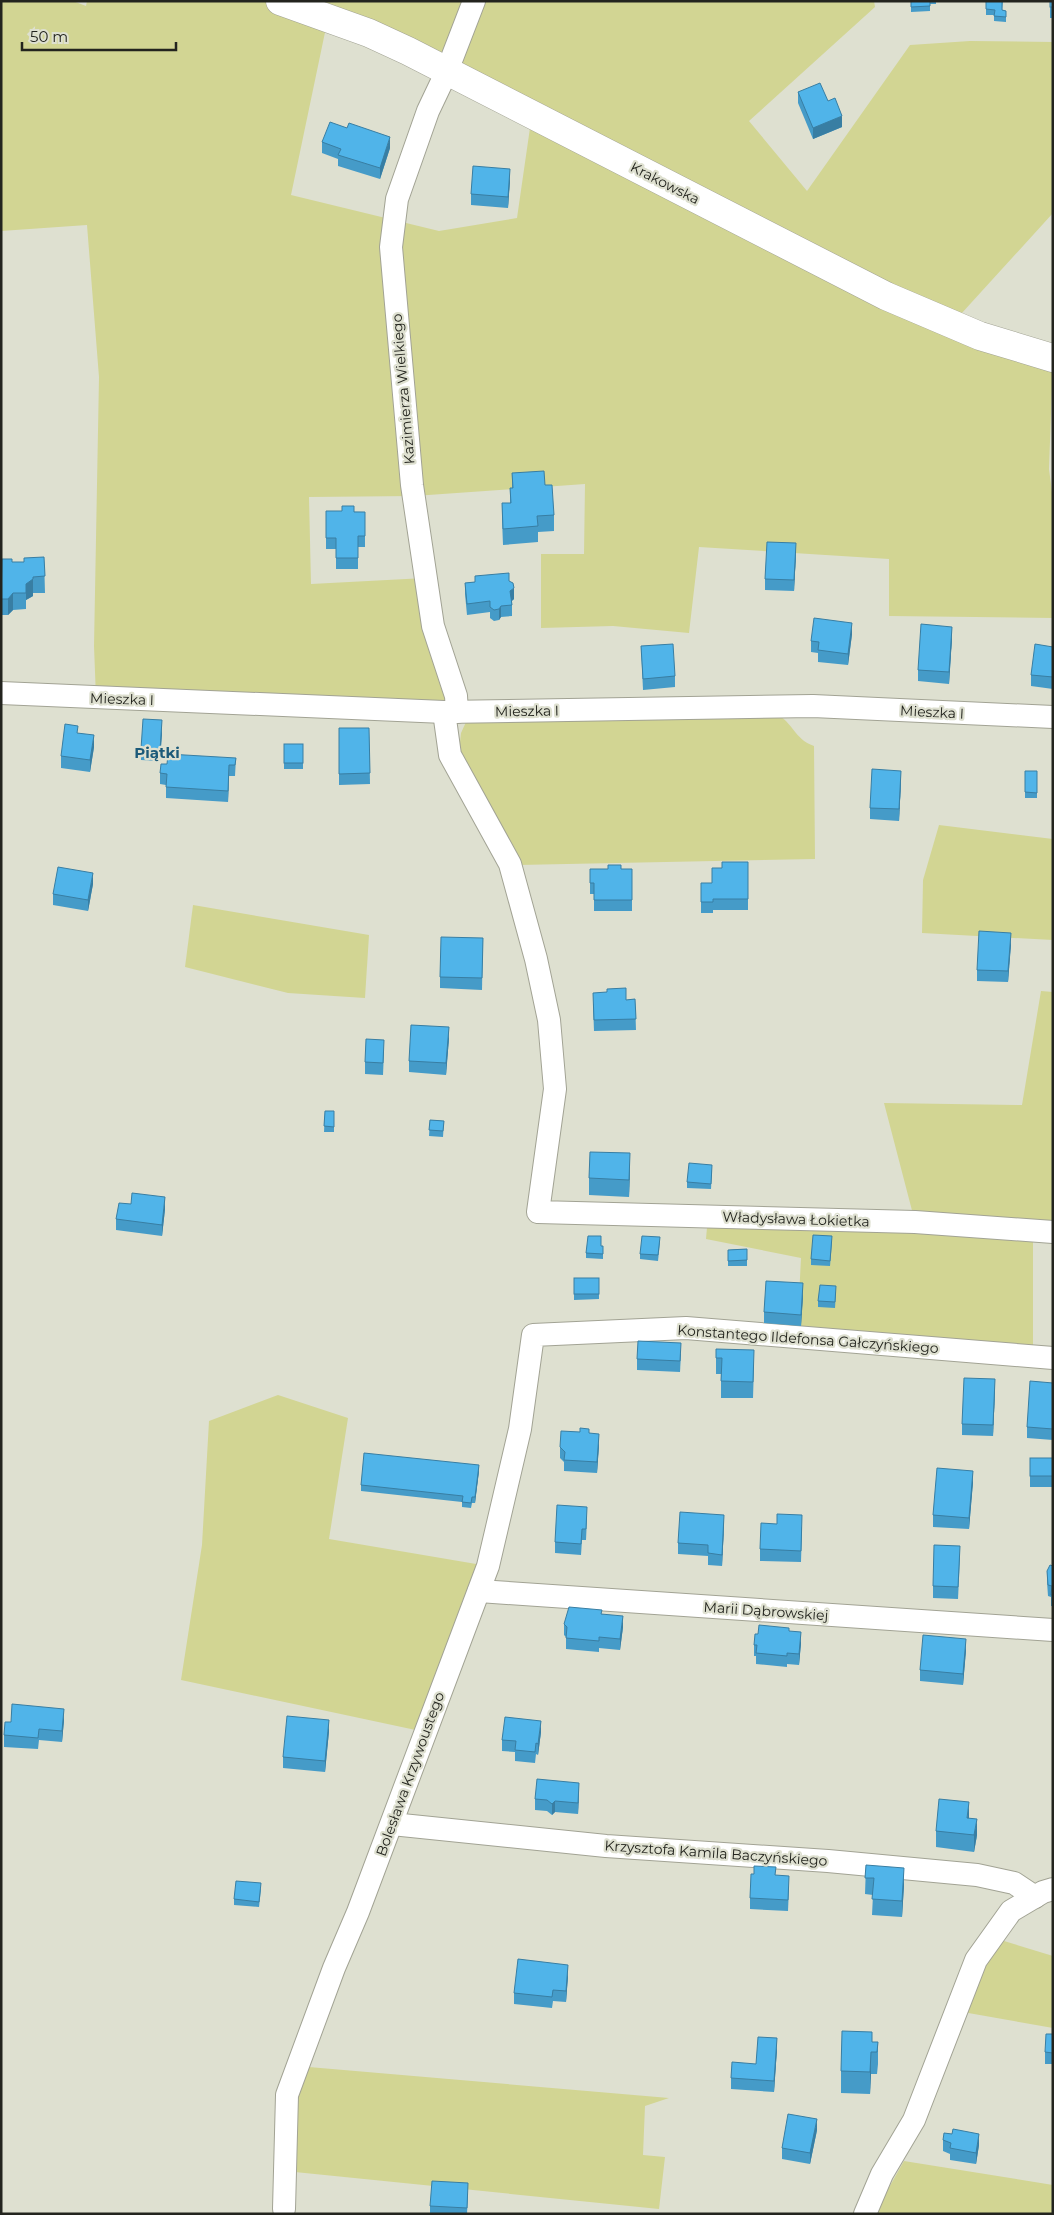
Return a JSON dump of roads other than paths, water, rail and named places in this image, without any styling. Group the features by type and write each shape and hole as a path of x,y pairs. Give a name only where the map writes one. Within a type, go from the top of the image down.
{"main road":[{"name":"Krakowska","path":"280,1 369,33 886,296 980,336 1053,358"}],"street":[{"name":"Kazimierza Wielkiego","path":"450,712 456,696 433,626 412,485 391,247 397,199 428,110 447,71 474,1"},
{"name":"Mieszka I","path":"1,693 450,712 813,706 1053,717"},
{"name":"Władysława Łokietka","path":"450,712 450,755 510,864 536,959 549,1020 555,1089 538,1212 915,1222 1053,1232"},
{"name":"Konstantego Ildefonsa Gałczyńskiego","path":"533,1335 686,1328 1053,1358"},
{"name":"Bolesława Krzywoustego","path":"284,2208 287,2095 334,1968 392,1824 488,1566 520,1429 533,1335"},
{"name":"Marii Dąbrowskiej","path":"479,1591 1053,1630"},
{"name":"Krzysztofa Kamila Baczyńskiego","path":"392,1824 606,1846 828,1861 977,1875 1014,1883 1044,1893"},
{"name":"Krzysztofa Kamila Baczyńskiego","path":"865,2214 882,2174 914,2120 976,1960 1011,1911 1044,1893"}],"district":[{"name":"Piątki","path":"157,753"}]}
